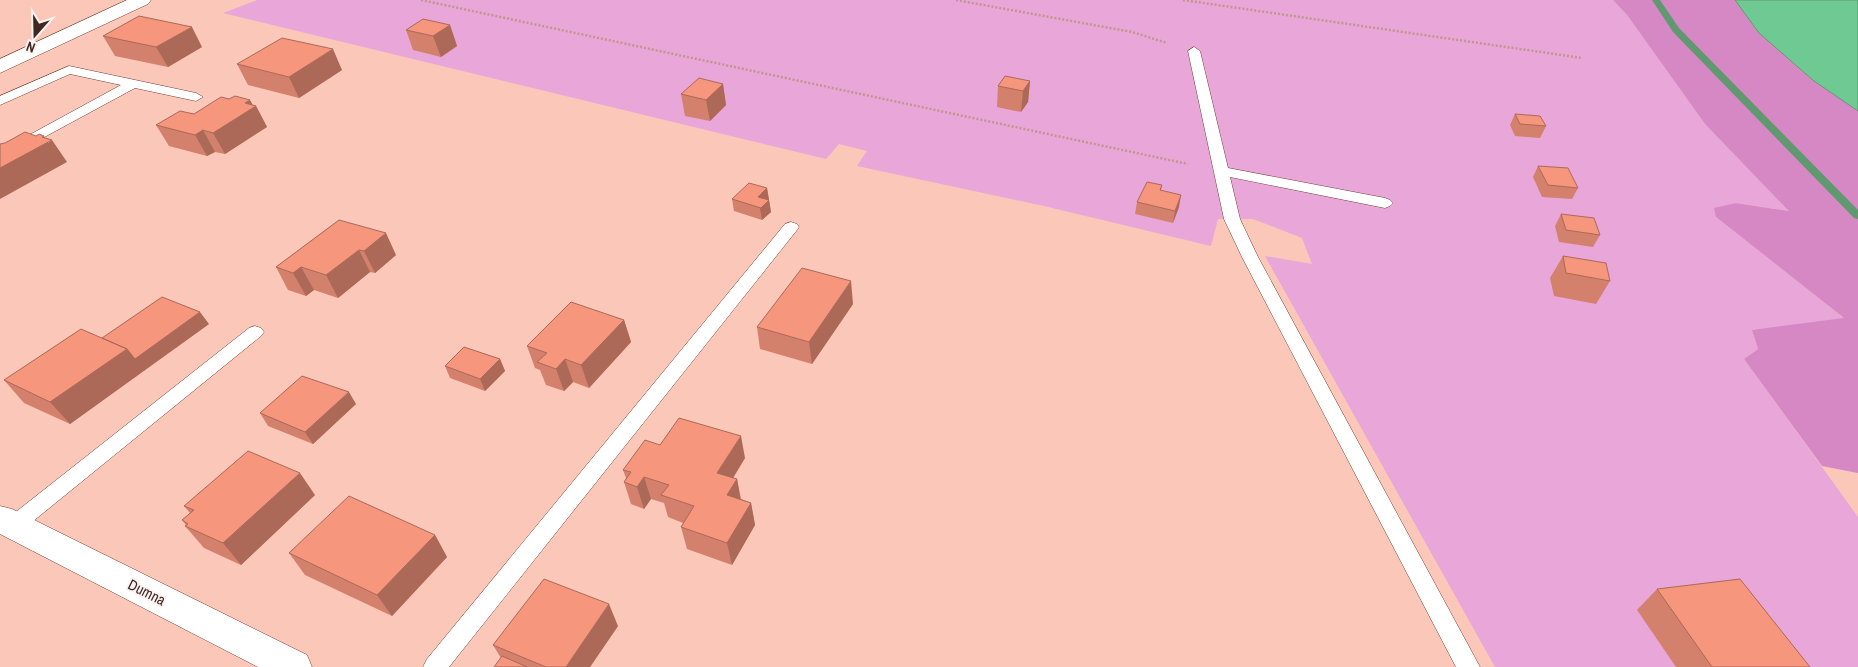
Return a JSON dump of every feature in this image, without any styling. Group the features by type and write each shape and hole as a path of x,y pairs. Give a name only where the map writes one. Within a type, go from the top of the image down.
{"street":[{"path":"0,67 142,0"},
{"name":"Dumna","path":"7,522 294,667"}],"lane":[{"path":"1194,52 1232,219 1250,257 1468,667"},
{"path":"0,100 69,70 196,97"},
{"path":"0,156 133,84"},
{"path":"1220,171 1385,202"},
{"path":"435,667 792,227"},
{"path":"7,522 255,332"}],"path":[{"path":"421,0 1220,171"},
{"path":"956,0 1132,32 1194,52"},
{"path":"1183,0 1582,58"}],"shaded area":[{"path":"257,0 1613,0 1627,15 1705,124 1790,211 1736,203 1716,217 1845,319 1752,330 1758,349 1744,359 1858,517 1858,667 1495,667 1265,256 1312,264 1302,238 1253,219 1218,219 1211,246 1044,206 857,166 867,151 839,144 826,159 223,13"},
{"path":"1613,0 1735,0 1759,33 1814,81 1858,111 1858,473 1822,466 1744,359 1758,349 1752,330 1844,318 1716,217 1714,208 1736,203 1789,211 1705,124 1627,15"},
{"path":"1735,0 1858,0 1858,111 1814,81 1759,33"}],"building":[{"path":"139,16 192,27 156,47 103,36"},
{"path":"423,19 450,25 433,36 406,30"},
{"path":"282,38 333,49 289,77 237,64"},
{"path":"1005,76 1030,81 1023,91 998,86"},
{"path":"699,78 723,84 706,100 681,94"},
{"path":"235,96 250,100 245,103 256,106 213,133 203,130 195,135 156,125 180,111 194,114 221,97 229,99"},
{"path":"1515,114 1540,116 1546,126 1520,124"},
{"path":"25,132 36,136 39,134 52,140 0,168 0,144"},
{"path":"1538,166 1568,168 1578,188 1548,185"},
{"path":"1147,182 1162,185 1160,190 1181,195 1175,211 1137,202"},
{"path":"749,183 767,188 758,197 769,200 761,208 732,199"},
{"path":"1561,214 1594,218 1600,235 1566,230"},
{"path":"339,220 386,233 364,251 359,250 326,275 301,267 293,273 276,267"},
{"path":"1563,256 1606,263 1610,281 1566,273"},
{"path":"802,268 851,281 809,342 757,327"},
{"path":"162,297 200,312 135,359 127,349 102,338"},
{"path":"571,302 624,320 581,365 565,359 556,369 537,362 547,353 527,346"},
{"path":"81,329 127,349 50,402 4,380"},
{"path":"464,347 500,359 480,379 445,366"},
{"path":"302,376 349,392 305,432 260,413"},
{"path":"679,418 741,436 717,473 737,479 727,495 751,503 727,543 681,527 694,506 661,495 669,485 644,477 637,487 624,482 631,472 623,470 645,440 660,445"},
{"path":"248,451 300,473 223,543 185,526 188,524 182,520 194,510 184,506"},
{"path":"349,496 435,535 377,595 289,553"},
{"path":"544,579 609,604 566,667 546,667 493,645"},
{"path":"1740,579 1810,667 1712,667 1657,589"},
{"path":"502,656 527,667 494,667"}],"waterway":[{"path":"1656,0 1676,30 1858,216"}]}
